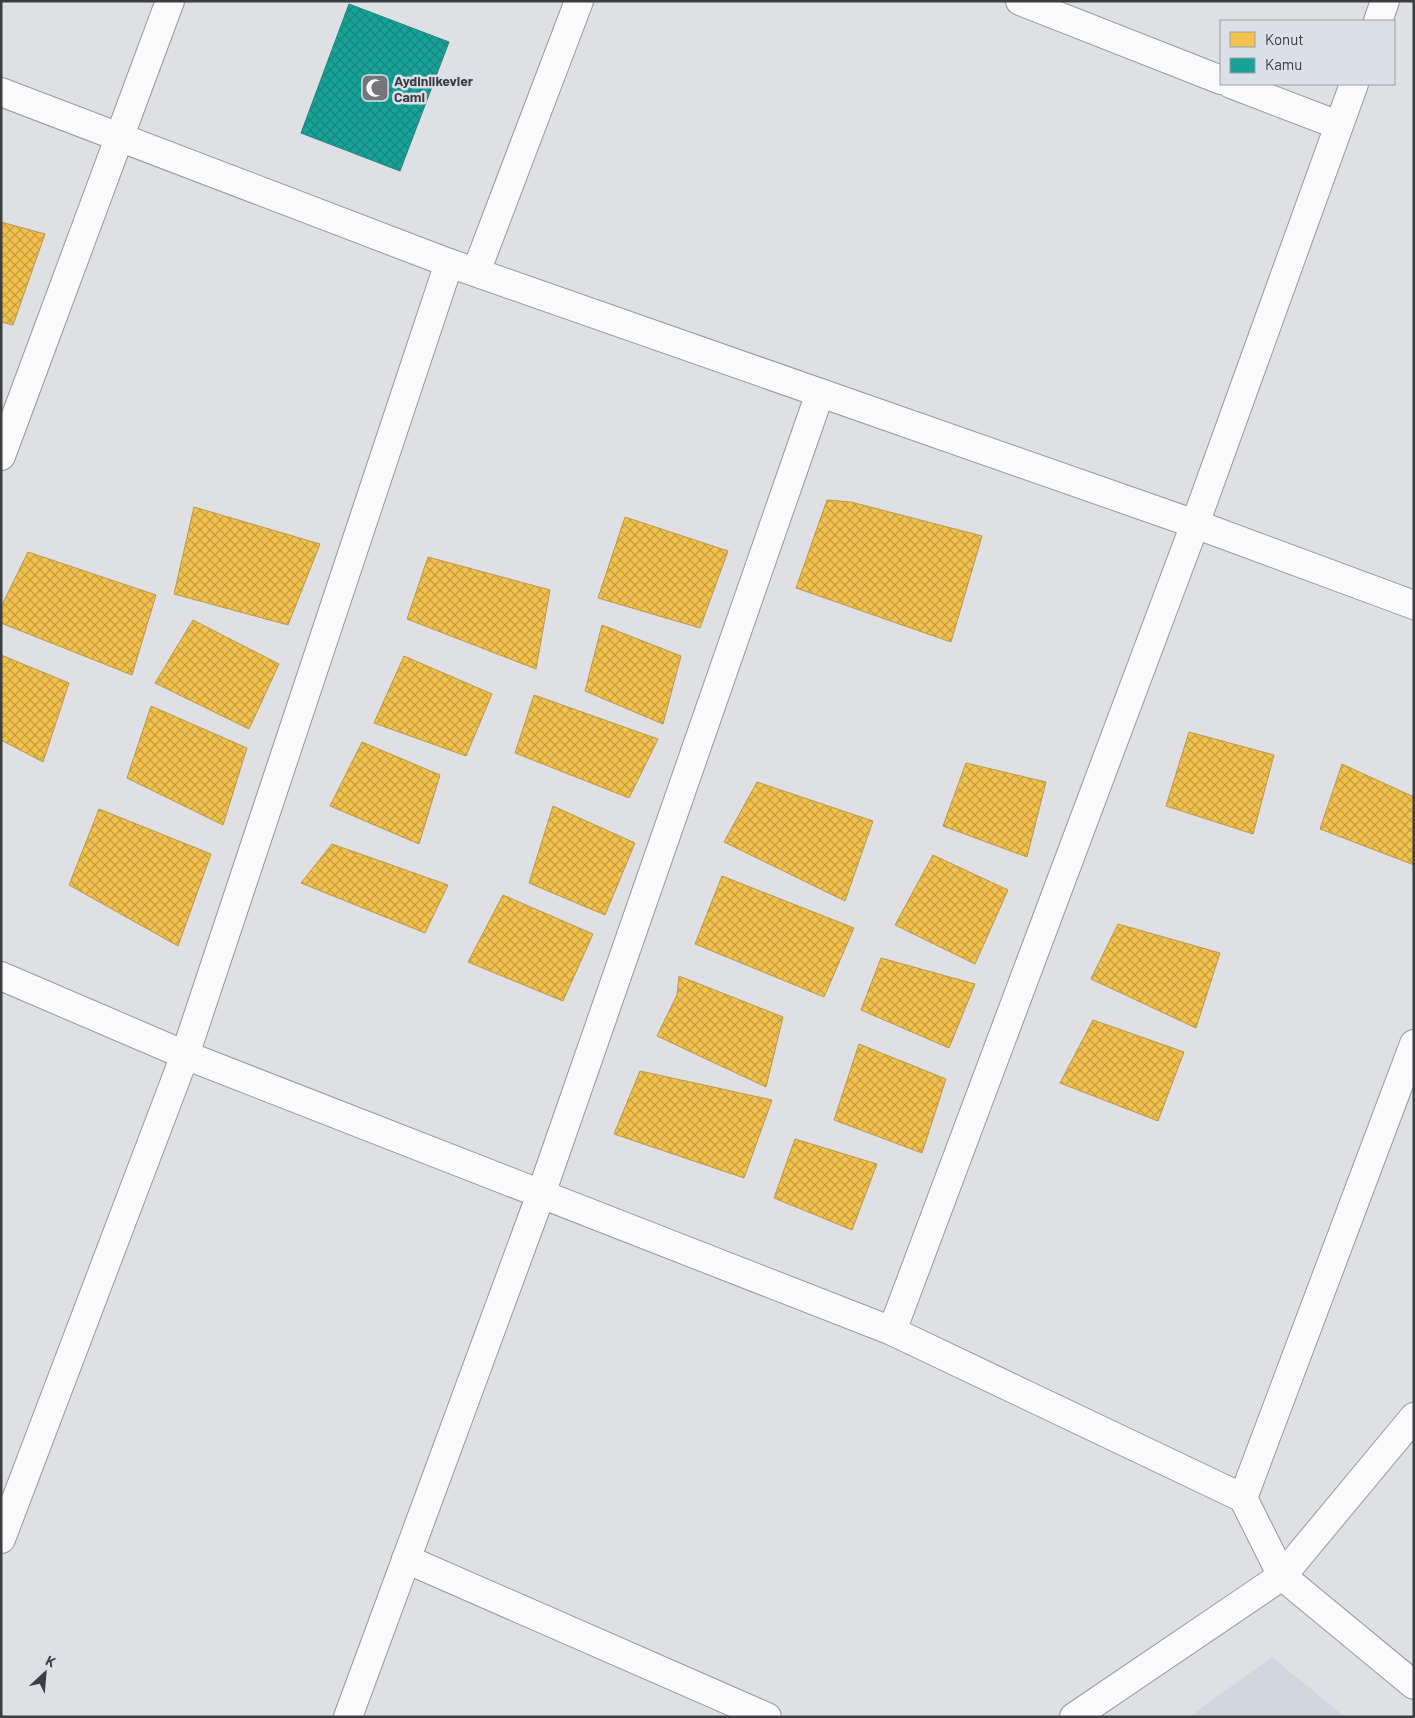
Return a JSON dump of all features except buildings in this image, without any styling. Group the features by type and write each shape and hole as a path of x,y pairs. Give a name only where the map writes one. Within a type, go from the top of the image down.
{"street":[{"path":"1,456 170,1"},
{"path":"476,272 580,1"},
{"path":"1020,1 1220,80"},
{"path":"1378,20 1385,1"},
{"path":"1234,85 1338,125"},
{"path":"892,1331 1195,524 1354,85"},
{"path":"1,92 449,263 1195,524 1414,605"},
{"path":"1,1539 185,1055 449,263"},
{"path":"348,1717 541,1194 820,393"},
{"path":"1,976 185,1055 892,1331 1243,1498 1282,1576 1414,1685"},
{"path":"1243,1498 1414,1044"},
{"path":"1074,1717 1282,1576 1414,1417"},
{"path":"406,1558 767,1717"}],"shaded area":[{"path":"1272,1657 1345,1717 1189,1717"}],"place":[{"name":"Aydinlikevler Cami","path":"375,88"}]}
